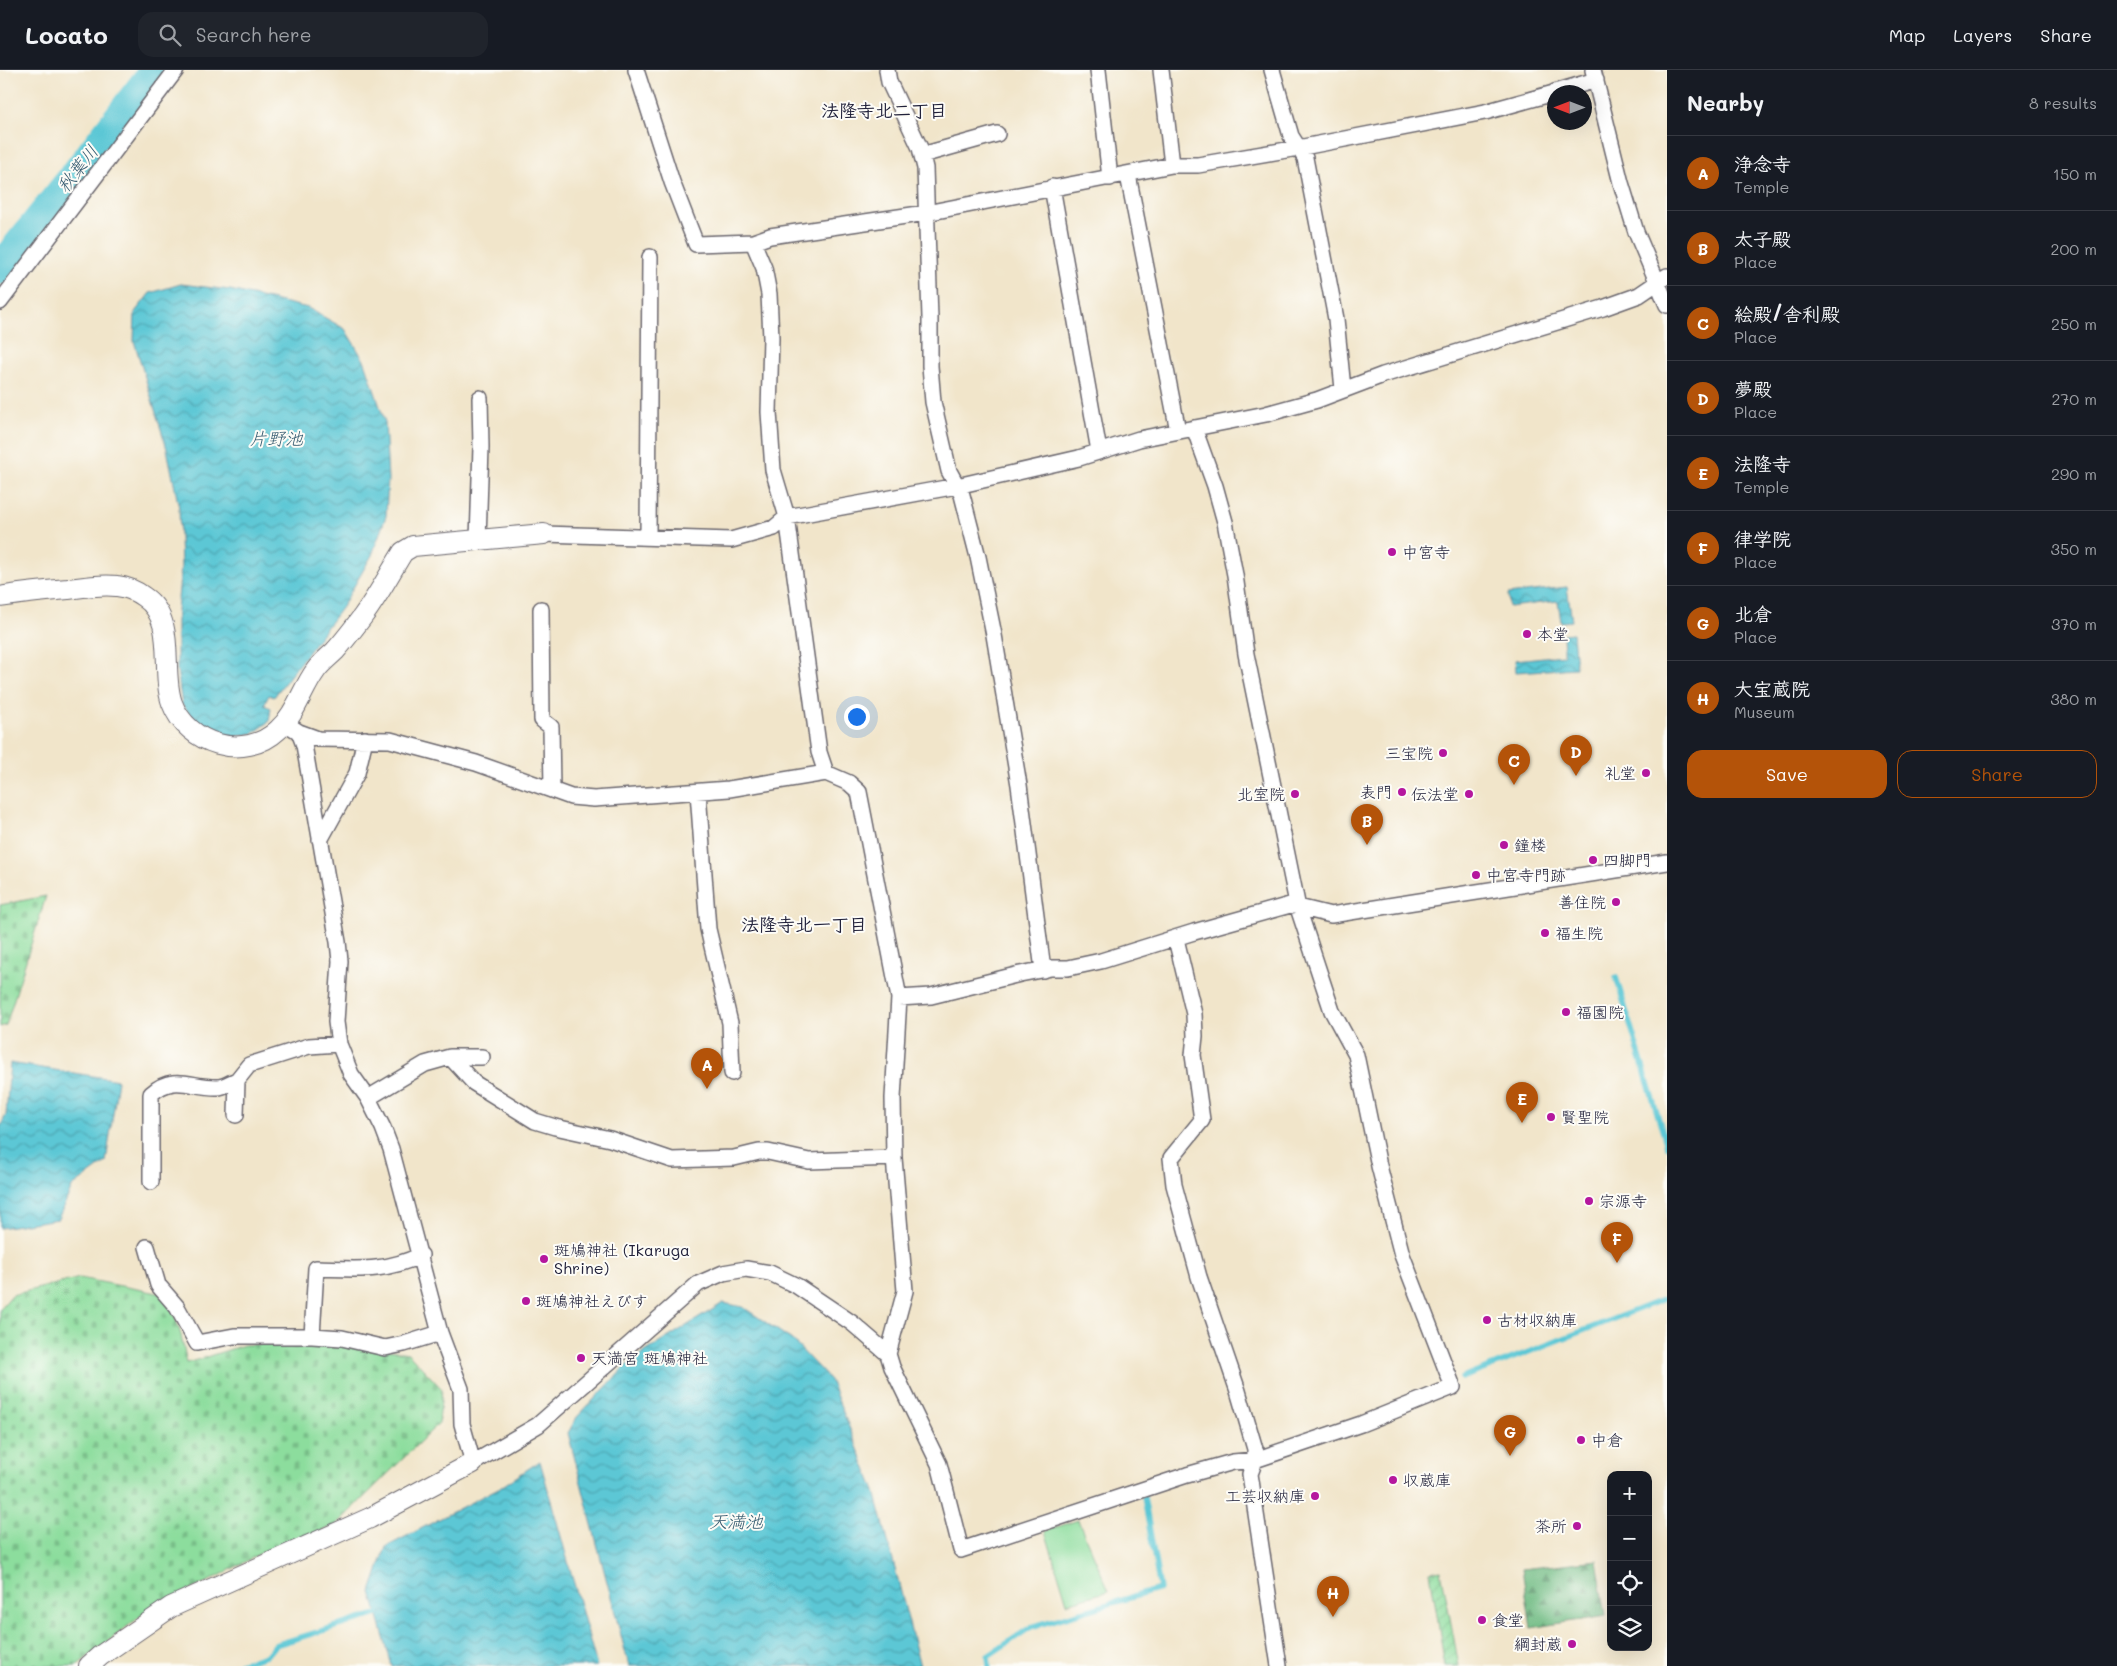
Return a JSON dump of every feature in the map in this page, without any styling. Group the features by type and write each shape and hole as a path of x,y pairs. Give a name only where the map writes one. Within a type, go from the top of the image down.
{"street":[{"path":"0,302 176,70"},
{"path":"636,70 672,182 696,244 753,242 770,236 926,213 1172,165 1198,165 1298,148 1485,112 1547,95"},
{"path":"887,70 889,82 920,148 925,168 930,366 933,402 949,471 962,495 978,558 994,635 1019,785 1043,970"},
{"path":"1098,70 1110,178"},
{"path":"1162,70 1172,165"},
{"path":"1272,70 1291,136 1305,158 1336,319 1343,389"},
{"path":"1573,85 1595,75 1621,183 1636,232 1662,279 1667,305"},
{"path":"922,155 997,134"},
{"path":"1128,175 1178,431"},
{"path":"1052,187 1099,451"},
{"path":"753,242 764,268 770,294 770,412 773,470 787,517 819,752 826,773"},
{"path":"648,536 650,256"},
{"path":"292,727 316,670 336,650 365,614 403,552 413,546 544,534 731,540 774,528 787,517 957,486 1099,451 1139,439 1266,414 1317,400 1343,389 1603,308 1639,294 1662,279"},
{"path":"478,540 481,447 480,398"},
{"path":"89,1666 100,1656 171,1607 370,1518 473,1463 538,1425 698,1284 723,1273 746,1269 754,1270 770,1273 797,1286 852,1323 888,1354 892,1367 939,1464 961,1550 1169,1481 1234,1462 1255,1460 1361,1424 1453,1387 1402,1255 1379,1166 1356,1055 1332,1011 1298,908 1249,673 1235,575 1225,522 1210,471 1194,428"},
{"path":"0,597 94,586 116,586 133,590 146,598 155,607 164,627 166,682 172,703 182,722 195,735 215,744 247,745 264,740 276,732 292,727 318,738 390,740 476,763 571,797 594,799 730,789 826,773 849,783 859,792 899,998 893,1098 894,1158 905,1291 888,1354"},
{"path":"541,609 542,720 551,727 552,790"},
{"path":"292,727 304,745 340,961 336,1022 339,1044 351,1074 368,1098 391,1149 421,1255 440,1333 461,1389 462,1424 473,1463"},
{"path":"320,840 357,773 366,738"},
{"path":"698,792 708,928 730,1022 732,1073"},
{"path":"899,998 931,996 1043,970 1068,968 1101,961 1290,905 1331,915 1667,862"},
{"path":"1176,939 1194,1014 1195,1036 1193,1055 1202,1120 1171,1158 1174,1185 1199,1277 1238,1391 1255,1449 1255,1460 1250,1474 1279,1666"},
{"path":"151,1182 152,1094 159,1087 170,1083 220,1087 236,1080 249,1065 309,1046 339,1044"},
{"path":"450,1057 474,1083 535,1121 610,1139 672,1160 734,1158 759,1152 768,1152 809,1161 894,1158"},
{"path":"368,1098 424,1064 450,1057 482,1057"},
{"path":"236,1080 236,1115"},
{"path":"147,1246 158,1286 177,1307 197,1343 234,1336 312,1336 342,1338 384,1348 440,1333"},
{"path":"312,1336 316,1268 370,1270 392,1267 421,1255"}],"green space":[{"path":"46,896 6,1025 0,1027 0,905"},
{"path":"80,1278 168,1295 181,1335 187,1363 244,1345 332,1341 408,1353 442,1389 439,1423 335,1526 261,1553 146,1612 76,1666 0,1666 0,1309 12,1295"},
{"path":"1078,1520 1109,1591 1067,1603 1045,1531"},
{"path":"1597,1560 1606,1616 1531,1628 1522,1569"},
{"path":"1441,1570 1459,1666 1445,1666 1430,1572"}],"water":[{"name":"片野池","path":"181,284 230,290 308,308 345,329 365,362 385,422 388,479 386,516 372,555 342,607 274,697 269,695 264,705 271,708 269,722 254,733 226,738 206,732 182,705 177,670 177,610 181,566 179,508 167,449 134,341 135,312 150,293"},
{"path":"1567,587 1572,621 1561,622 1558,601 1509,607 1508,594"},
{"path":"1573,633 1576,668 1516,672 1515,660 1564,655 1563,634"},
{"path":"10,1063 118,1080 106,1162 72,1187 58,1219 0,1228 0,1127 6,1115"},
{"name":"天満池","path":"723,1303 743,1307 792,1340 830,1380 875,1491 920,1666 629,1666 568,1433 577,1417 632,1360"},
{"path":"540,1461 597,1666 392,1666 371,1592 386,1547 504,1485"}],"waterway":[{"name":"秋葉川","path":"0,269 71,181 156,70"},
{"path":"1616,977 1667,1146"},
{"path":"1462,1378 1667,1298"},
{"path":"989,1666 988,1656 1031,1627 1160,1589 1144,1497"},
{"path":"233,1666 266,1656 275,1645 377,1614"}],"place":[{"name":"中宮寺","path":"1392,552"},
{"name":"本堂","path":"1527,634"},
{"name":"三宝院","path":"1443,753"},
{"name":"礼堂","path":"1646,773"},
{"name":"夢殿","path":"1576,776"},
{"name":"絵殿/舎利殿","path":"1514,785"},
{"name":"表門","path":"1402,792"},
{"name":"北室院","path":"1295,794"},
{"name":"伝法堂","path":"1469,794"},
{"name":"太子殿","path":"1367,845"},
{"name":"鐘楼","path":"1504,845"},
{"name":"四脚門","path":"1593,860"},
{"name":"中宮寺門跡","path":"1476,875"},
{"name":"善住院","path":"1616,902"},
{"name":"福生院","path":"1545,933"},
{"name":"福園院","path":"1566,1012"},
{"name":"浄念寺","path":"707,1089"},
{"name":"賢聖院","path":"1551,1117"},
{"name":"法隆寺","path":"1522,1123"},
{"name":"宗源寺","path":"1589,1201"},
{"name":"斑鳩神社 (Ikaruga Shrine)","path":"544,1259"},
{"name":"律学院","path":"1617,1263"},
{"name":"斑鳩神社えびす","path":"526,1301"},
{"name":"古材収納庫","path":"1487,1320"},
{"name":"天満宮 斑鳩神社","path":"581,1358"},
{"name":"中倉","path":"1581,1440"},
{"name":"北倉","path":"1510,1456"},
{"name":"収蔵庫","path":"1393,1480"},
{"name":"工芸収納庫","path":"1315,1496"},
{"name":"茶所","path":"1577,1526"},
{"name":"大宝蔵院","path":"1333,1617"},
{"name":"食堂","path":"1482,1620"},
{"name":"綱封蔵","path":"1572,1644"}],"district":[{"name":"法隆寺北二丁目","path":"884,111"},
{"name":"法隆寺北一丁目","path":"804,925"}]}
